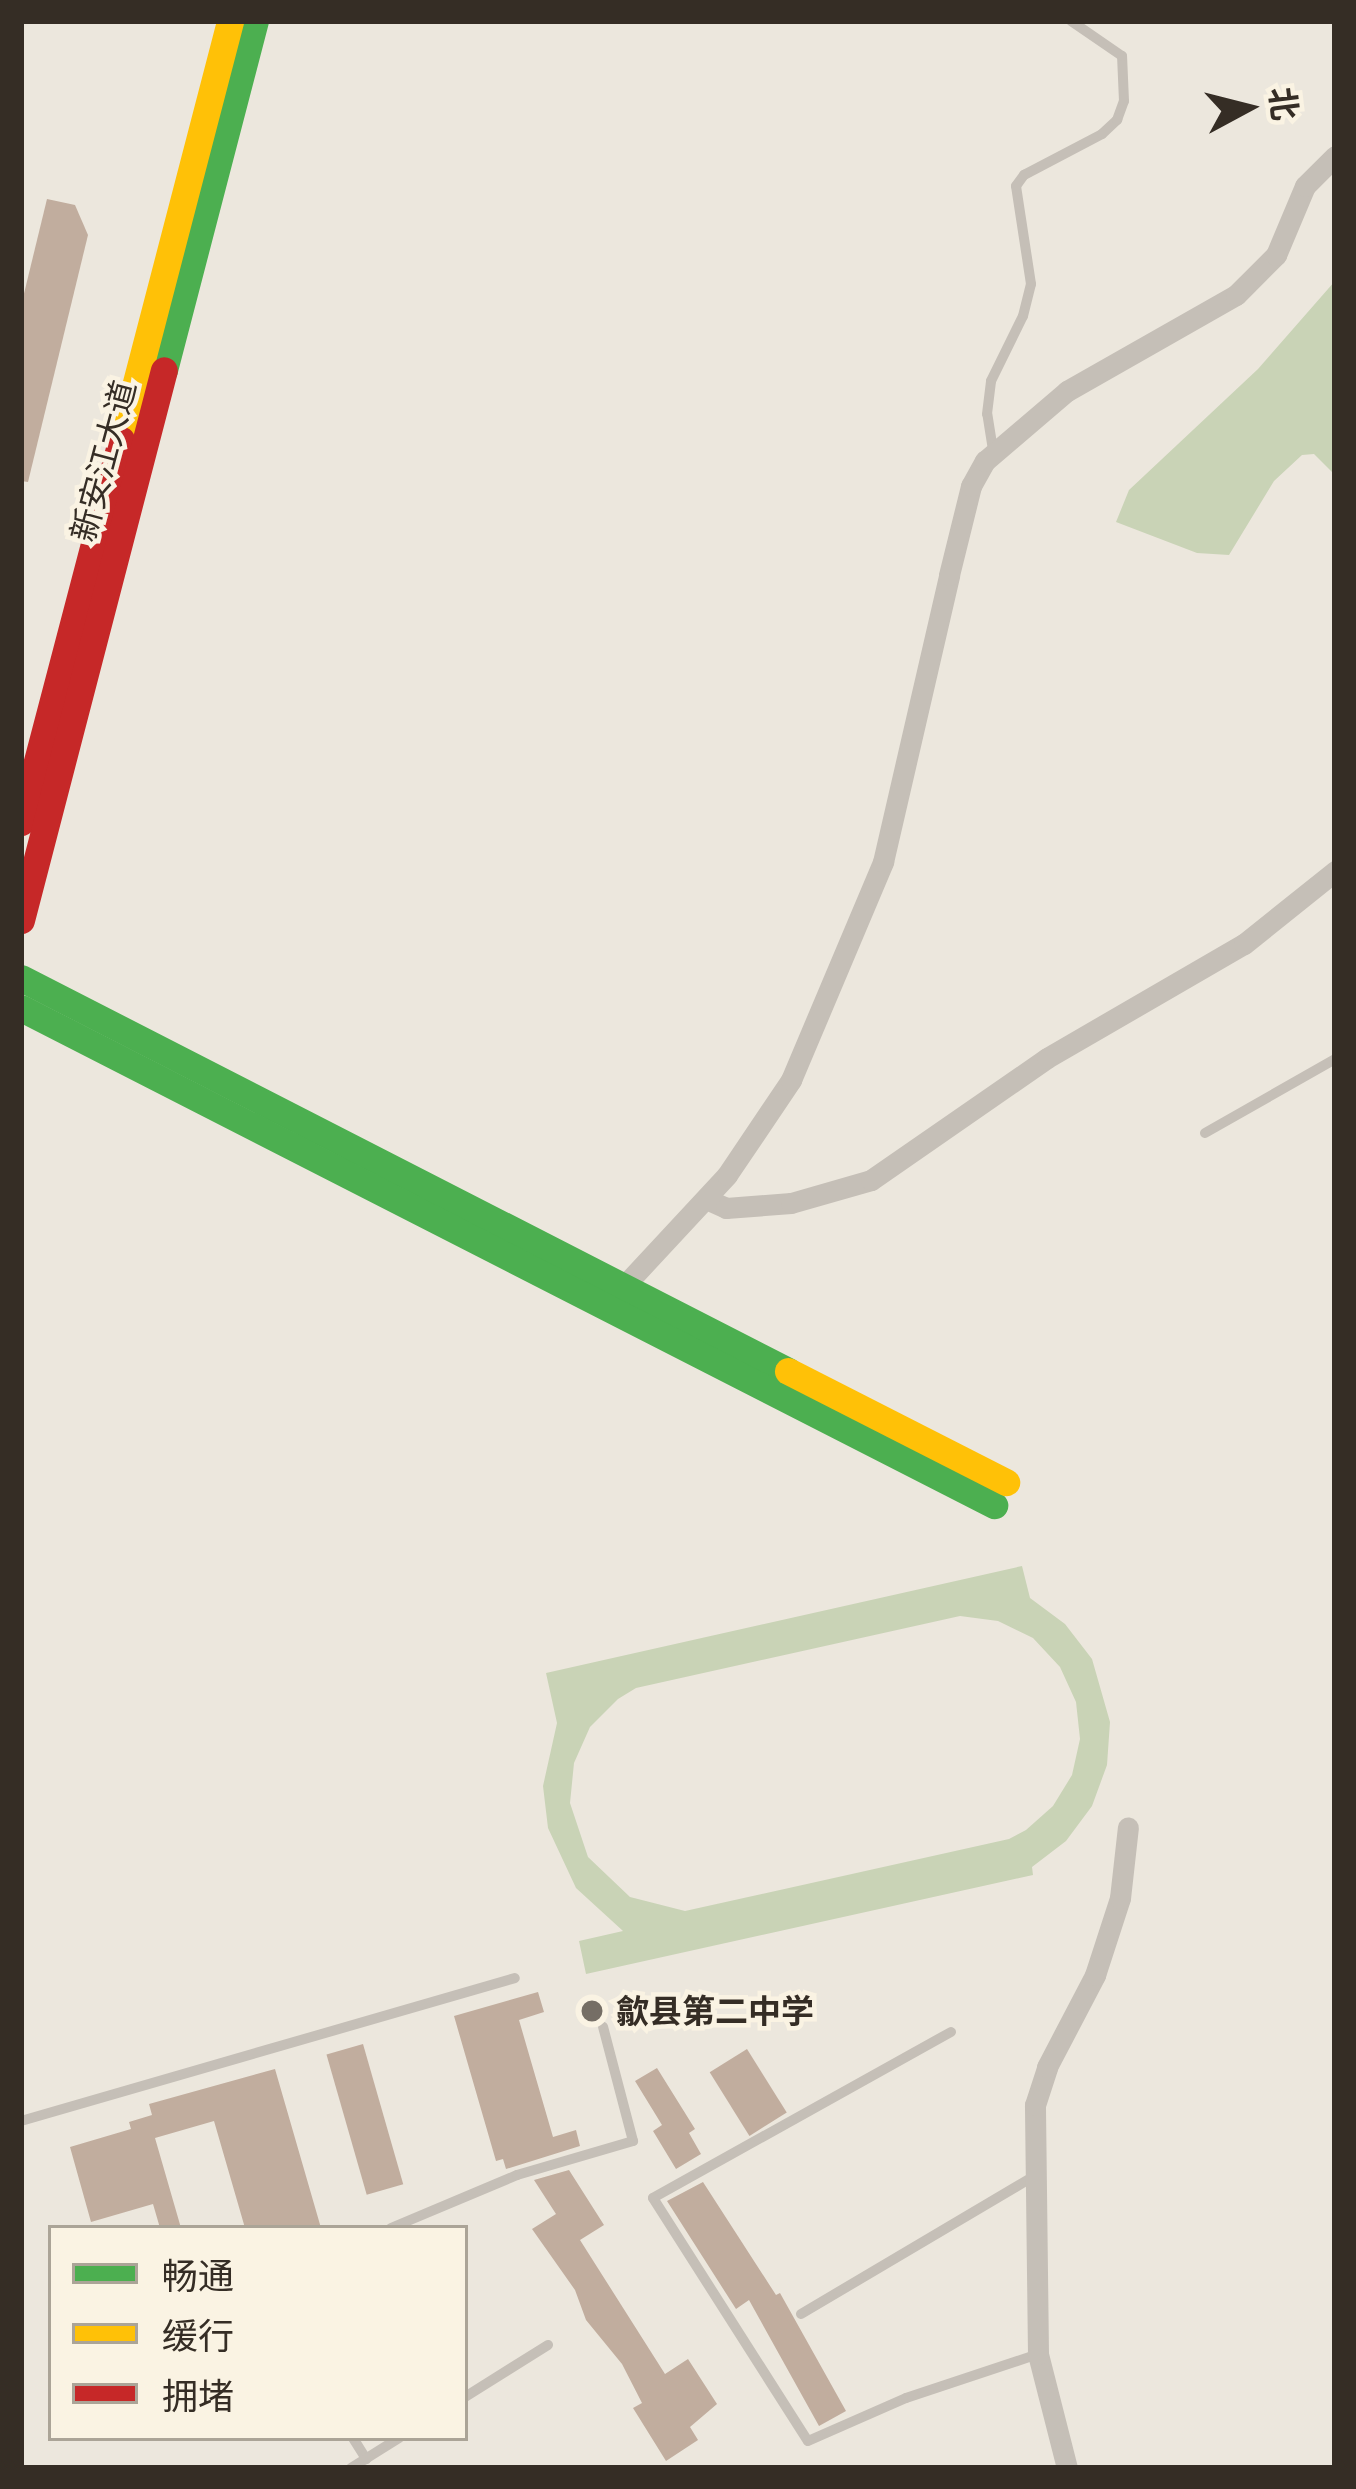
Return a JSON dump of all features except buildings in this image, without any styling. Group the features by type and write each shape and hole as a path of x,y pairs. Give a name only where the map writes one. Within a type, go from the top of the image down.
{"street":[{"name":"新安江大道","path":"21,822 230,21"},
{"name":"新安江大道","path":"21,920 255,21"},
{"path":"624,1286 746,1150 791,1080 876,882 971,486 994,450 1082,381 1236,295 1276,255 1305,186 1335,156"},
{"path":"706,1198 726,1208 790,1203 871,1180 1048,1058 1244,944 1335,871"},
{"path":"21,978 624,1286 1000,1493 21,1008"},
{"path":"1067,2468 1037,2354 1035,2105 1041,2079 1096,1975 1120,1898 1128,1827"}],"lane":[{"path":"994,450 987,414 989,387 1023,316 1031,284 1016,186 1024,176 1102,134 1117,120 1124,101 1127,76 1122,56 1071,21"},
{"path":"1205,1133 1335,1059"},
{"path":"21,2121 515,1978"},
{"path":"398,2225 517,2175 633,2141 603,2027"},
{"path":"951,2032 653,2198 808,2441 906,2398 1037,2354"},
{"path":"802,2314 1036,2176"},
{"path":"468,2395 548,2345"},
{"path":"355,2441 366,2458"},
{"path":"351,2468 394,2441"}],"green space":[{"path":"1335,281 1335,475 1314,454 1302,455 1274,481 1229,555 1197,553 1116,522 1129,490 1258,369"},
{"path":"1022,1566 1030,1598 1065,1624 1092,1659 1110,1722 1107,1765 1092,1806 1066,1841 1032,1867 1033,1875 586,1974 579,1941 623,1931 576,1888 548,1828 543,1786 557,1723 546,1673","holes":["960,1616 998,1621 1033,1638 1060,1667 1076,1702 1080,1739 1072,1775 1053,1806 1026,1830 1009,1839 685,1911 630,1897 588,1857 570,1803 574,1763 590,1727 636,1688"]}],"traffic: fast":[{"path":"164,370 255,21"},
{"path":"21,978 788,1371"},
{"path":"21,1008 994,1505"}],"traffic: slow":[{"path":"121,440 230,21"},
{"path":"788,1371 1006,1482"}],"traffic: jam":[{"path":"21,920 164,370"},
{"path":"21,822 121,440"}],"place":[{"name":"歙县第二中学","path":"592,2011"}]}
